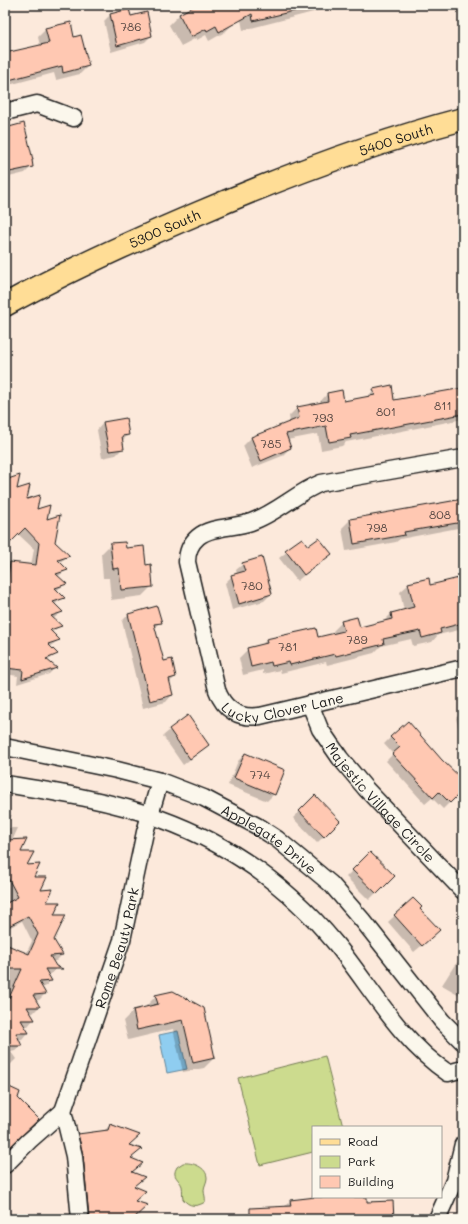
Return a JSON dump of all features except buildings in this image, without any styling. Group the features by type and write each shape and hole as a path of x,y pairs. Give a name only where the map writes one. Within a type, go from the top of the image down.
{"main road":[{"name":"5400 South","path":"328,161 463,119"},
{"name":"5300 South","path":"5,304 40,285 123,245 262,186 328,161"}],"street":[{"path":"5,112 37,104 74,118"},
{"name":"Lucky Clover Lane","path":"463,458 321,483 304,491 260,519 202,534 194,542 187,556 188,567 217,690 222,702 231,711 245,717 260,716 463,668"},
{"name":"Majestic Village Circle","path":"310,704 320,728 340,758 366,789 463,891"},
{"name":"Applegate Drive","path":"5,747 118,770 160,781 204,798 257,826 318,872 364,922 442,1021 463,1042"},
{"name":"Rome Beauty Park","path":"5,1165 29,1141 63,1111 122,940 150,815 160,781"},
{"path":"5,784 114,806 150,815 218,844 279,886 321,926 403,1031 425,1056 448,1073 463,1069"},
{"path":"63,1111 74,1156 80,1219"},
{"path":"437,1219 454,1181 463,1144"}],"green space":[{"path":"325,1056 343,1126 312,1126 312,1152 260,1165 238,1078"},
{"path":"183,1163 191,1163 205,1171 207,1180 204,1187 205,1202 202,1204 190,1205 183,1199 182,1186 175,1175 175,1170"}],"water":[{"path":"178,1031 187,1069 167,1073 159,1035"}]}
